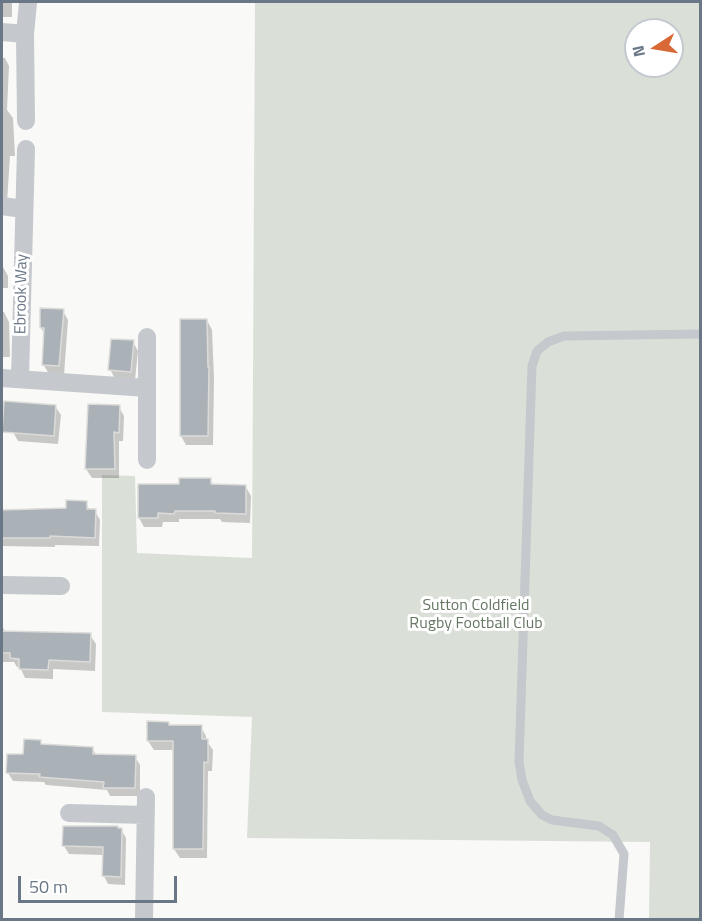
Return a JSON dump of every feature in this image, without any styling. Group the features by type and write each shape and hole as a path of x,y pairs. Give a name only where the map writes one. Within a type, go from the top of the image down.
{"street":[{"path":"26,121 28,3"},
{"path":"2,32 26,34"},
{"name":"Ebrook Way","path":"11,378 26,149"},
{"path":"2,206 23,208"},
{"path":"147,337 147,459"},
{"path":"11,378 147,388"},
{"path":"2,585 61,586"},
{"path":"69,813 146,806 144,920"}],"lane":[{"path":"618,920 624,854 613,835 599,826 552,820 542,815 530,801 522,780 519,762 532,366 537,351 549,342 564,336 700,334"}],"green space":[{"name":"Sutton Coldfield Rugby Football Club","path":"255,2 700,2 700,919 649,919 650,842 247,838 252,717 102,712 102,475 135,476 137,553 252,558"}],"building":[{"path":"40,308 64,309 59,366 42,365 44,328 40,328"},
{"path":"180,319 207,319 208,436 180,436"},
{"path":"111,339 134,340 131,372 108,370"},
{"path":"4,401 56,405 54,436 2,432"},
{"path":"88,404 120,405 119,433 114,432 115,469 85,469"},
{"path":"179,478 211,478 211,484 246,485 246,514 175,511 174,514 158,513 158,518 138,518 138,484 179,484"},
{"path":"66,500 87,501 87,509 96,509 95,538 50,536 50,538 2,538 2,510 66,508"},
{"path":"2,631 91,633 90,662 49,660 48,670 19,669 19,659 10,658 10,653 2,653"},
{"path":"147,721 169,722 169,725 202,725 202,739 208,739 208,763 204,762 203,849 173,849 173,741 147,741"},
{"path":"24,739 41,740 41,744 93,747 93,754 136,755 135,788 103,788 104,782 39,777 40,774 6,773 7,754 23,754"},
{"path":"63,826 118,826 122,828 121,877 102,876 103,847 62,846"}]}
